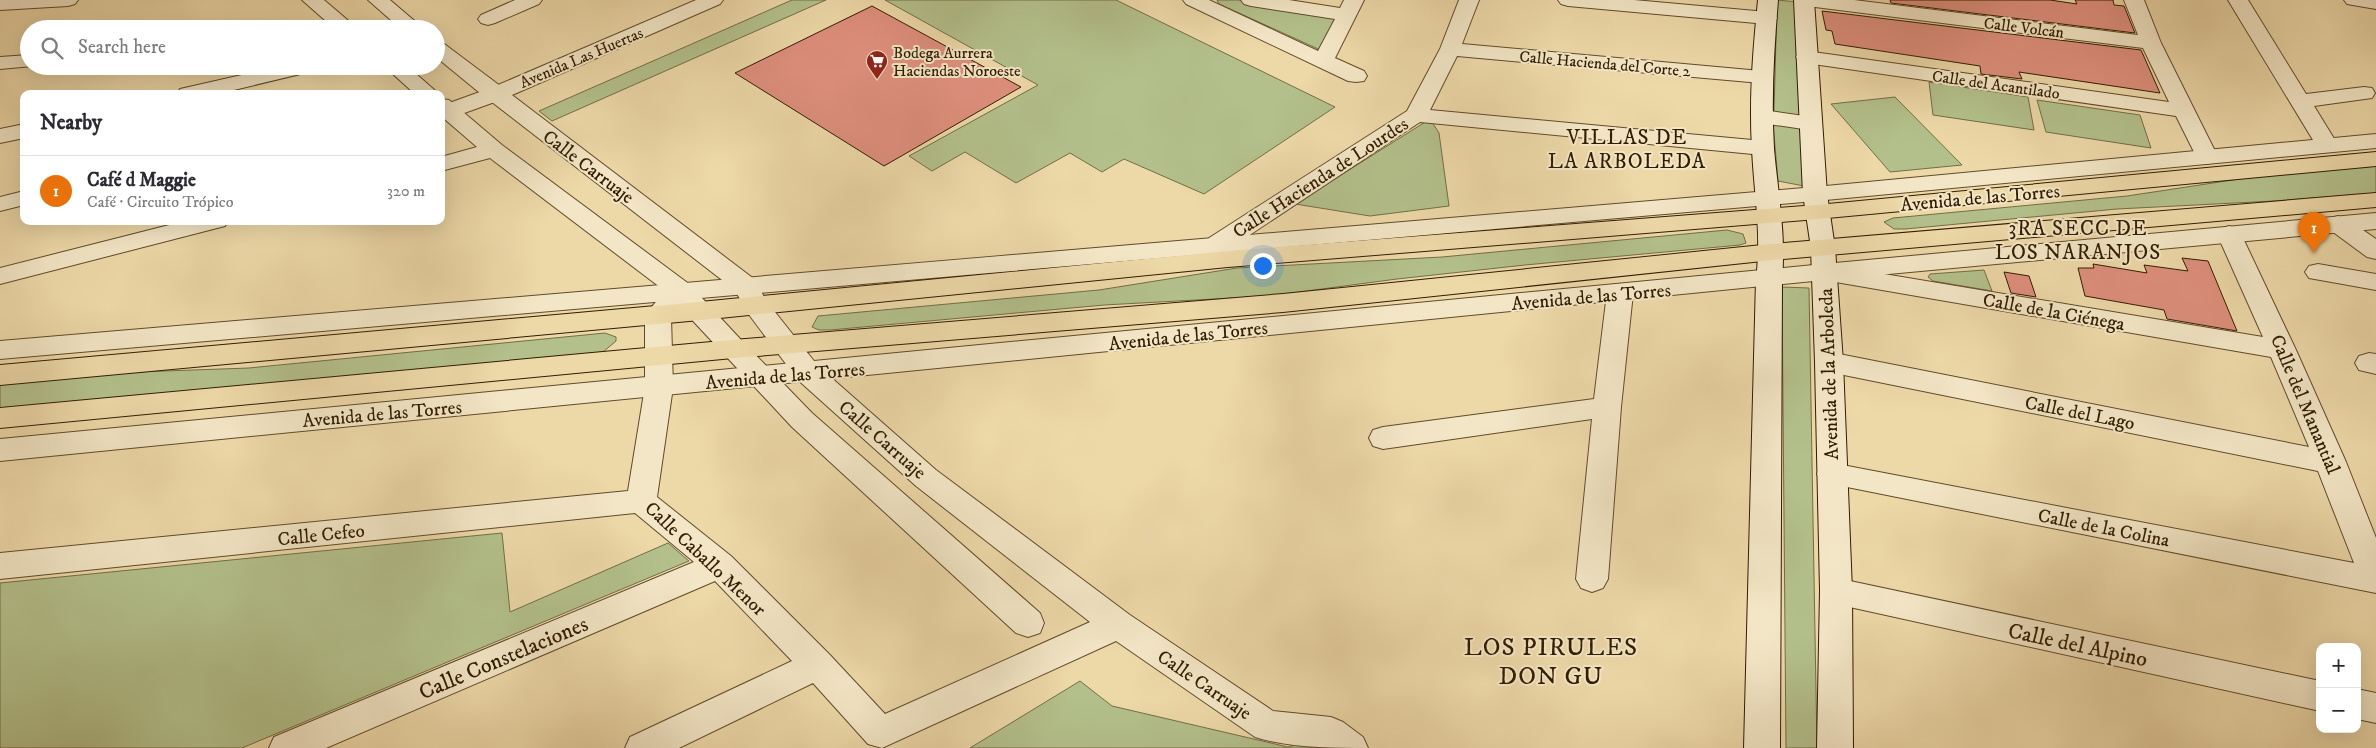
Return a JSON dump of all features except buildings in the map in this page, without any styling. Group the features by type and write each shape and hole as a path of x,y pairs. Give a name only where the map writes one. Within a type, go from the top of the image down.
{"main road":[{"name":"Avenida de las Torres","path":"0,375 700,311 751,295 1228,259 1769,206 2376,159"},
{"name":"Avenida de las Torres","path":"1823,260 2376,200"},
{"name":"Avenida de las Torres","path":"0,418 733,349 1770,266"}],"street":[{"path":"0,4 68,0"},
{"path":"312,0 337,20"},
{"path":"378,0 403,20"},
{"name":"Avenida Las Huertas","path":"489,89 677,0"},
{"name":"Avenida Las Huertas","path":"445,105 714,0"},
{"path":"1193,0 1356,76"},
{"path":"1251,0 1351,7 1323,62"},
{"name":"Calle Hacienda de Lourdes","path":"1218,244 1416,115 1450,49 1469,0"},
{"path":"1568,0 1767,9 1761,77 1763,148 1769,206 1770,266 1762,748"},
{"name":"Calle Volcán","path":"1805,0 2151,43"},
{"name":"Avenida de la Arboleda","path":"1805,0 1810,123 1816,203 1823,260 1829,362 1836,591 1837,748"},
{"path":"2134,0 2151,43 2207,157"},
{"path":"2238,0 2327,145"},
{"path":"2354,0 2376,3"},
{"path":"488,18 528,1"},
{"name":"Calle Hacienda del Corte 2","path":"1450,49 1761,77"},
{"name":"Calle Carruaje","path":"445,54 751,295 808,373 926,478 1118,625 1267,726 1331,733 1350,748"},
{"name":"Calle del Acantilado","path":"1806,58 2185,111"},
{"path":"0,63 20,62"},
{"path":"205,90 271,75"},
{"path":"405,75 423,90"},
{"path":"2300,101 2364,94"},
{"path":"445,106 494,150 680,290 758,376 802,420 1028,624"},
{"path":"1416,115 1763,148"},
{"path":"1763,117 1810,123"},
{"path":"0,136 20,132"},
{"name":"Avenida de las Torres","path":"1816,203 2207,157 2376,141"},
{"path":"445,163 494,150"},
{"path":"0,204 20,199"},
{"name":"Avenida de las Torres","path":"0,350 680,290 751,295 1218,244 1769,206"},
{"path":"2338,224 2376,251"},
{"name":"Avenida de las Torres","path":"2,452 758,376 808,373 1620,293 1770,266 1823,260 2229,234 2338,224 2372,225"},
{"path":"0,276 200,225"},
{"name":"Calle del Manantial","path":"2229,234 2283,350 2331,462 2376,579"},
{"name":"Calle de la Ciénega","path":"1823,260 2283,350"},
{"path":"2318,272 2376,282"},
{"path":"658,315 680,290"},
{"path":"1592,579 1606,407 1620,293"},
{"name":"Calle Caballo Menor","path":"658,315 659,387 641,501 720,565 818,665 880,734 1118,625"},
{"name":"Calle del Lago","path":"1829,362 2331,462"},
{"path":"1383,438 1606,407"},
{"name":"Calle de la Colina","path":"1832,474 2376,579"},
{"name":"Calle Cefeo","path":"0,566 641,501"},
{"name":"Calle Constelaciones","path":"287,748 720,565"},
{"name":"Calle del Alpino","path":"1836,591 2316,695"},
{"path":"643,748 818,665"},
{"path":"2361,705 2376,708"}],"green space":[{"path":"792,0 826,0 552,121 539,111"},
{"path":"885,0 1116,0 1335,107 1204,194 1124,159 1102,172 1070,153 1016,183 965,152 932,171 909,156 1038,85"},
{"path":"1217,0 1238,0 1341,16 1327,53 1219,4"},
{"path":"1777,0 1799,2 1802,117 1774,113"},
{"path":"1929,82 2028,97 2034,130 1933,115"},
{"path":"1895,97 1962,165 1890,172 1831,104"},
{"path":"2037,100 2140,115 2151,148 2046,132"},
{"path":"1430,119 1439,133 1449,206 1370,216 1295,204"},
{"path":"1773,123 1802,126 1804,186 1778,181"},
{"path":"2376,166 2376,193 2274,201 2117,209 1905,229 1894,229 1884,222 1893,218 2127,196 2259,176"},
{"path":"1727,230 1743,234 1746,243 1397,279 1269,296 1104,305 830,330 819,330 812,327 818,316 1099,290 1237,268 1442,257"},
{"path":"1984,270 1992,291 1933,281 1928,277 1930,274"},
{"path":"1782,287 1809,288 1817,748 1786,748"},
{"path":"605,333 616,337 616,341 603,352 159,395 0,416 0,383 136,372 249,368"},
{"path":"502,533 510,612 668,543 689,561 242,748 0,748 0,583"},
{"path":"1080,681 1112,706 1288,747 1322,738 1334,748 970,748"}],"place":[{"name":"Bodega Aurrera Haciendas Noroeste","path":"877,80"},
{"name":"Café d Maggie","path":"2314,253"}],"district":[{"name":"VILLAS DE LA ARBOLEDA","path":"1627,149"},
{"name":"3RA SECC DE LOS NARANJOS","path":"2078,240"},
{"name":"LOS PIRULES DON GU","path":"1551,660"}]}
